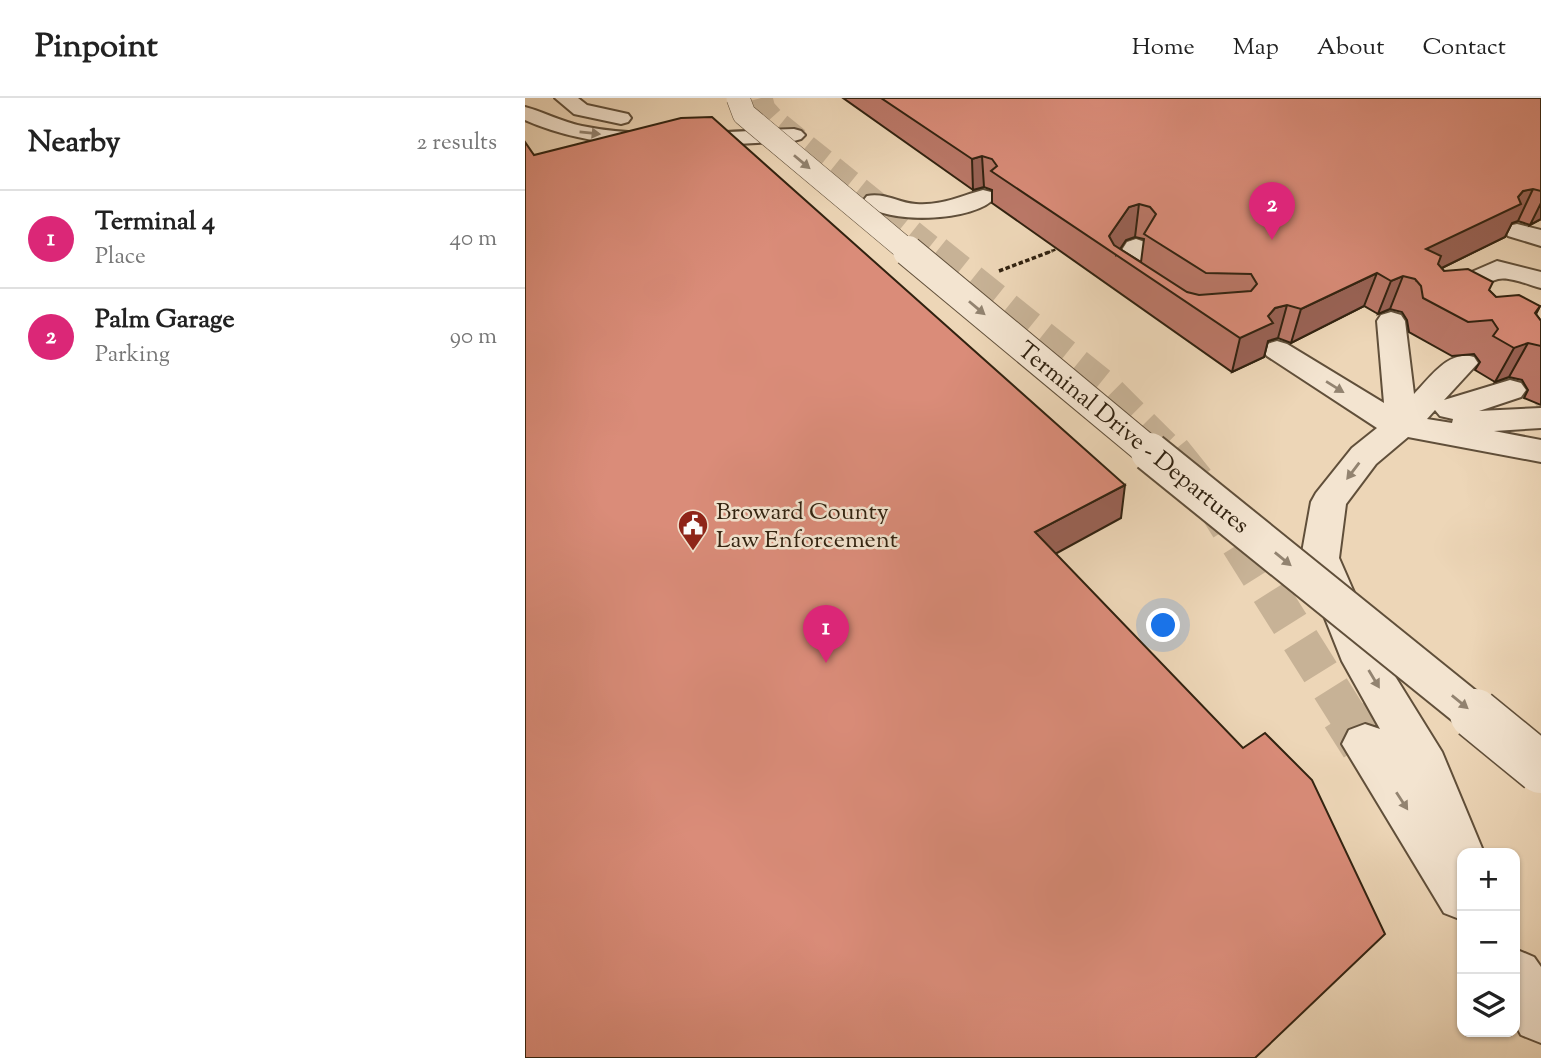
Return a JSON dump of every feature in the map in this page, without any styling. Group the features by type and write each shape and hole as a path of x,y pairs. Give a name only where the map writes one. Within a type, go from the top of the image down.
{"street":[{"path":"525,113 541,122 572,131 634,137 794,135 716,120 612,117 580,110 565,98"},
{"name":"Terminal Drive - Departures","path":"739,98 744,114 868,218 1115,424 1541,768"},
{"path":"875,201 898,210 935,212 950,210 983,197"},
{"path":"1136,247 1122,270 1173,304"},
{"path":"1440,296 1497,270 1541,282"},
{"path":"1464,309 1521,281 1541,282"},
{"path":"1277,350 1401,426 1541,451"},
{"path":"1401,426 1480,376"},
{"path":"1401,426 1480,376"},
{"path":"1401,426 1480,376"},
{"path":"1457,848 1426,767 1363,661 1320,558 1329,502 1364,456 1401,426 1480,376"},
{"path":"1365,744 1457,887"},
{"path":"1520,984 1541,1015"}],"building":[{"path":"881,98 1541,98 1541,191 1523,191 1518,197 1521,204 1426,249 1441,256 1438,264 1444,271 1468,269 1493,282 1489,290 1496,297 1519,295 1540,306 1535,313 1541,321 1541,346 1528,343 1514,348 1493,336 1498,329 1492,320 1468,322 1423,298 1421,286 1415,279 1403,276 1391,281 1377,273 1301,309 1287,305 1275,308 1268,316 1273,323 1240,338 991,171 997,166 992,159 982,156 972,159","holes":["1139,204 1150,207 1156,214 1144,234 1206,273 1251,274 1257,284 1251,291 1199,295 1187,292 1114,245 1109,236 1129,207"]},
{"path":"712,117 1125,485 1035,532 1243,748 1265,733 1312,780 1385,934 1255,1058 525,1058 525,142 534,155 681,118"}],"tunnel":[{"path":"761,98 764,109 773,119 939,253"},
{"path":"937,251 1104,385 1173,454"},
{"path":"1535,404 1541,400"},
{"path":"1172,452 1218,509 1348,716"},
{"path":"1346,714 1365,744"}],"place":[{"name":"Palm Garage","path":"1272,240"},
{"name":"Broward County Law Enforcement","path":"693,552"},
{"name":"Terminal 4","path":"826,663"}]}
